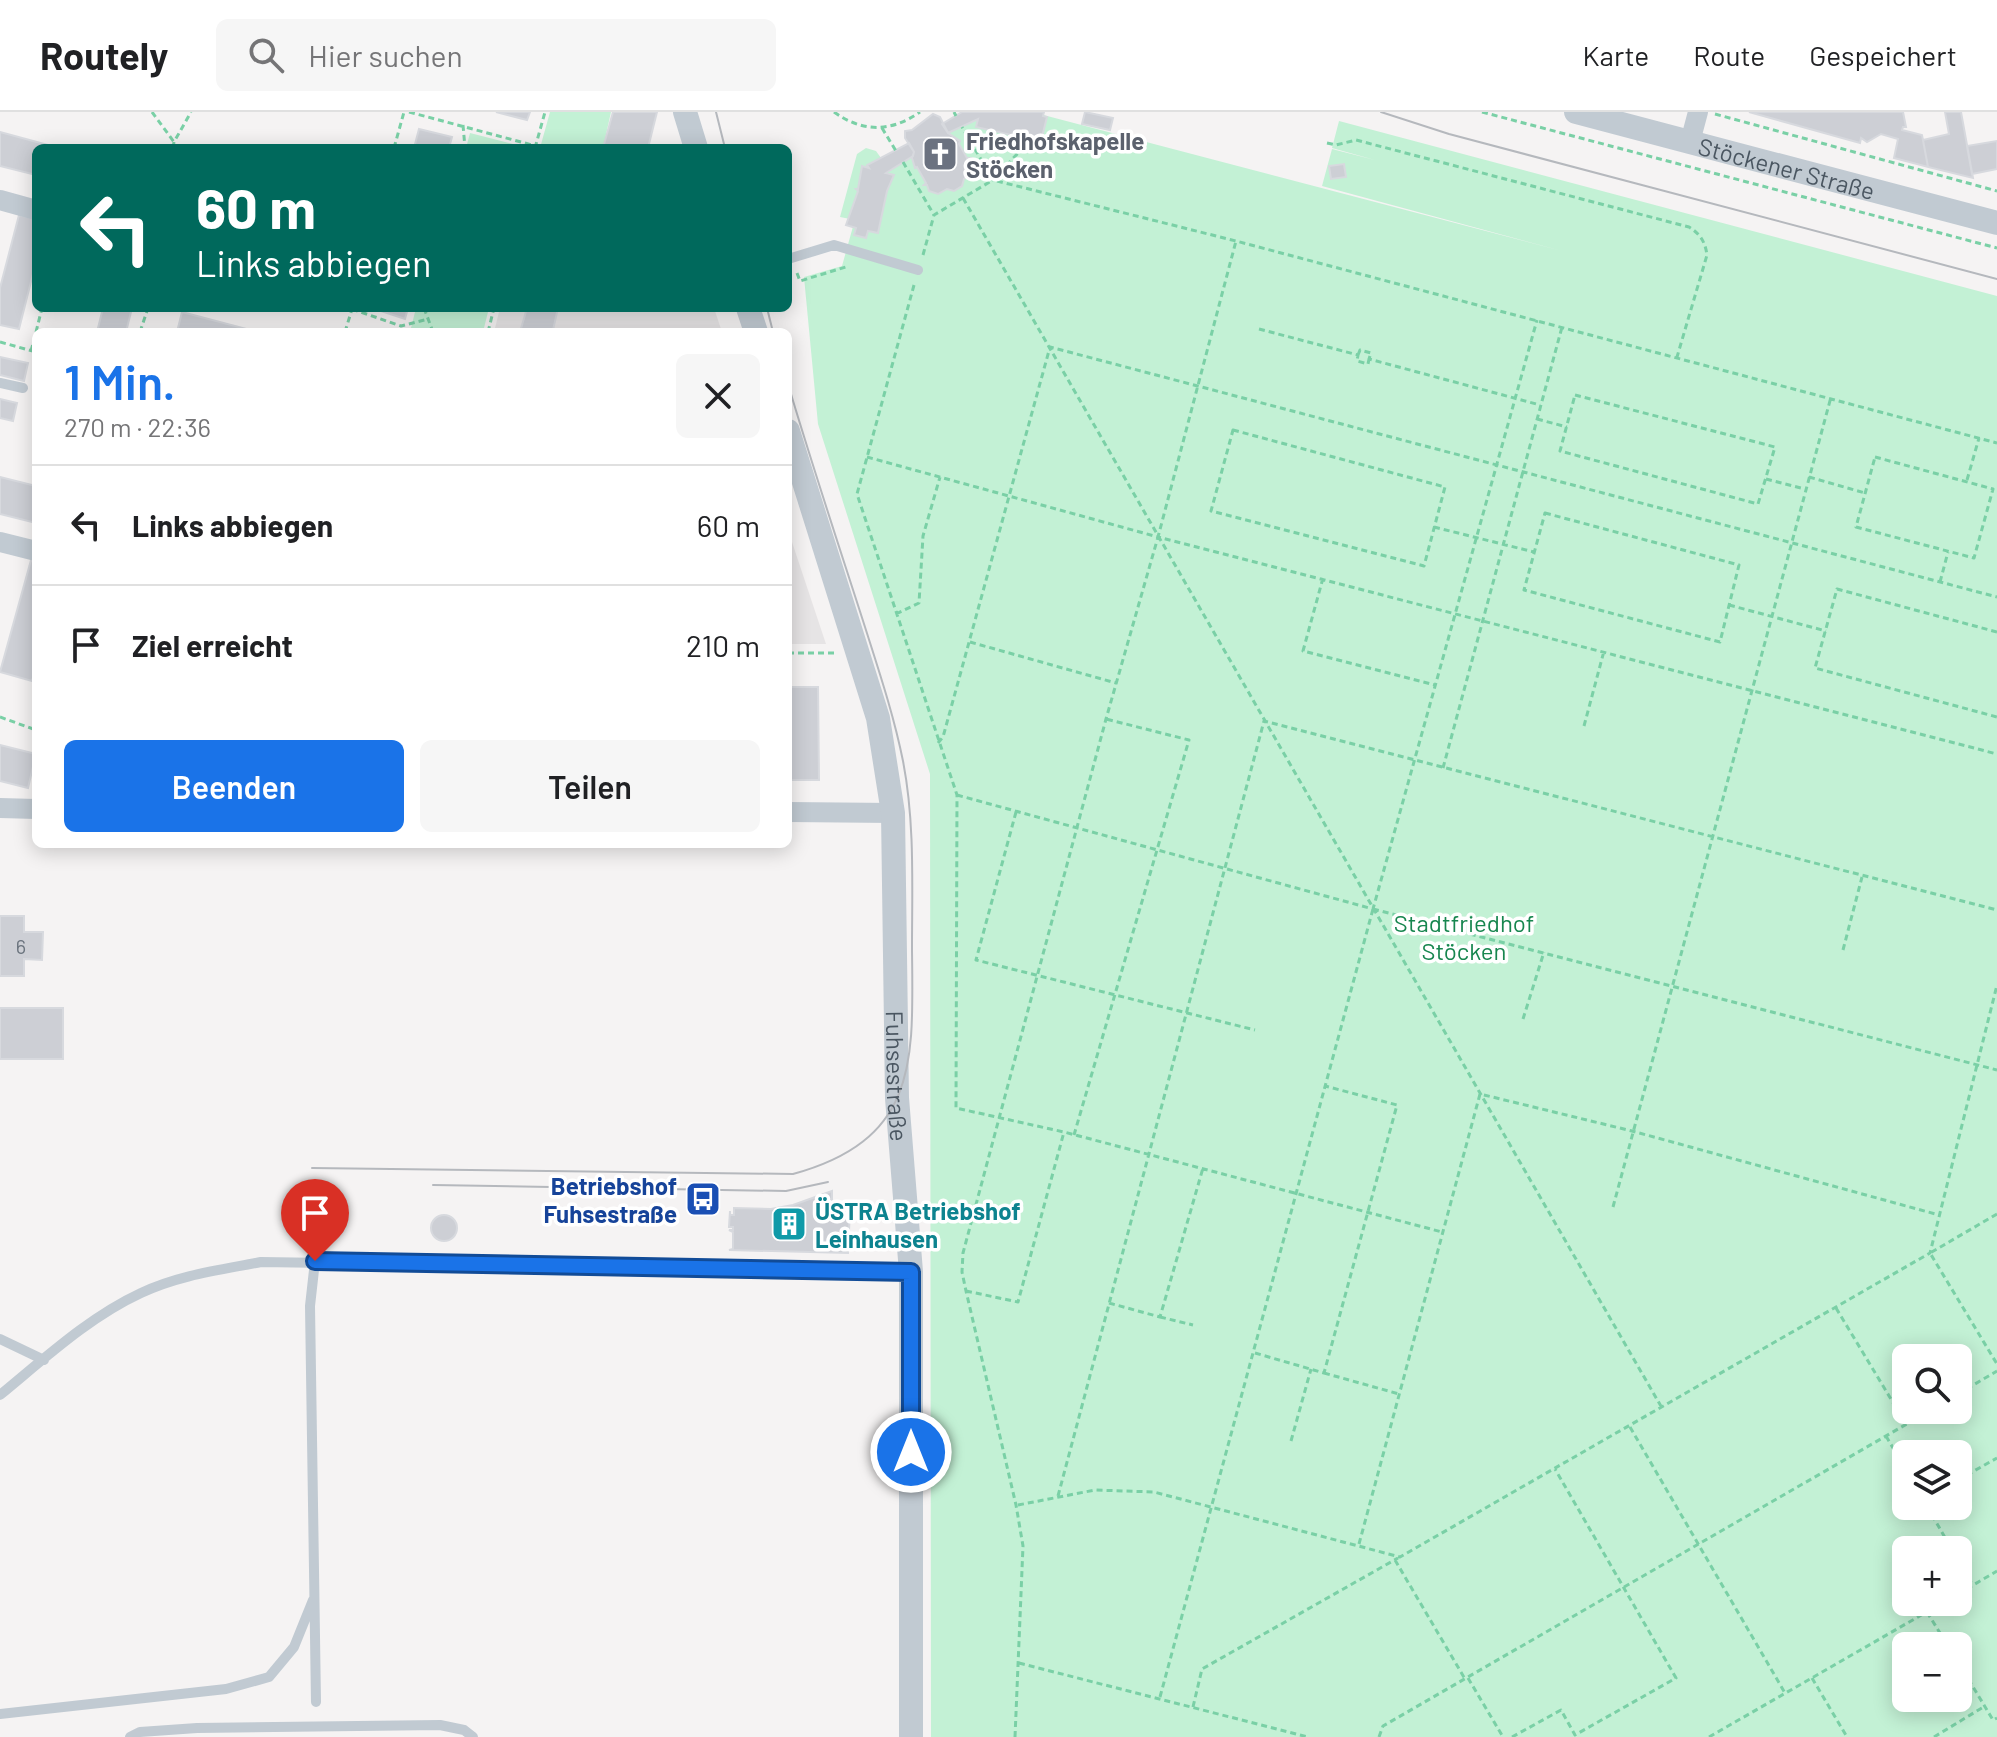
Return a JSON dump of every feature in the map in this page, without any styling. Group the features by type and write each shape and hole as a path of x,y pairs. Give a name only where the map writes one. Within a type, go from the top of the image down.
{"street":[{"path":"685,112 695,144"},
{"name":"Stöckener Straße","path":"1576,112 1997,223"},
{"path":"1690,142 1698,112"},
{"path":"0,200 32,209"},
{"name":"Fuhsestraße","path":"792,444 878,718 889,771 893,813 897,1098 911,1272 911,1737"},
{"path":"0,542 32,550"},
{"path":"0,808 32,809"},
{"path":"792,812 893,813"}],"lane":[{"path":"792,257 834,245 918,270"},
{"path":"0,383 23,388"},
{"path":"315,1261 310,1306 316,1702"},
{"path":"0,1395 93,1321 140,1293 208,1271 261,1262 911,1272"},
{"path":"0,1339 44,1360"},
{"path":"0,1714 226,1689 269,1677 294,1647 316,1595"},
{"path":"130,1737 140,1732 197,1728 440,1725 464,1730 473,1737"}],"path":[{"path":"152,112 174,142 191,112"},
{"path":"395,144 407,112 526,144"},
{"path":"536,144 545,112"},
{"path":"834,112 853,126 882,128 920,112"},
{"path":"1482,112 1997,248"},
{"path":"1707,112 1997,191"},
{"path":"463,125 465,144"},
{"path":"962,127 993,180 1236,241 1997,443"},
{"path":"882,128 896,151"},
{"path":"1031,139 993,180 934,215 857,494 957,795 956,1108 1064,1132 1442,1232"},
{"path":"1327,143 1336,145 1356,140 1689,227 1699,233 1706,245 1707,255 1677,357"},
{"path":"903,162 934,215"},
{"path":"963,198 1662,1408"},
{"path":"1015,1737 1023,1546 962,1272 963,1253 1236,241"},
{"path":"792,263 800,281 876,258"},
{"path":"361,312 401,326 428,319"},
{"path":"425,312 431,328"},
{"path":"1160,1697 1295,1192 1537,320"},
{"path":"1443,768 1562,327"},
{"path":"1259,329 1358,355 1357,361 1368,364 1369,359 1540,405"},
{"path":"0,342 32,350"},
{"path":"1050,347 1997,597"},
{"path":"938,743 943,737 1050,347"},
{"path":"1575,395 1775,447 1766,479 1758,504 1560,451 1575,395"},
{"path":"1613,1207 1831,397"},
{"path":"1537,419 1567,427"},
{"path":"1233,430 1445,487 1434,527 1424,566 1211,511 1233,430"},
{"path":"1966,482 1979,438"},
{"path":"867,457 1158,537 1997,754"},
{"path":"1875,457 1993,489 1974,558 1856,527 1865,493 1875,457"},
{"path":"896,614 919,603 923,536 940,477"},
{"path":"1809,477 1865,493"},
{"path":"1766,479 1806,489"},
{"path":"1545,513 1739,565 1729,605 1720,642 1524,590 1545,513"},
{"path":"1434,527 1534,552"},
{"path":"1940,582 1948,552"},
{"path":"1323,578 1303,651 1435,685"},
{"path":"1997,632 1837,589 1815,668 1997,717"},
{"path":"1729,605 1826,631"},
{"path":"969,642 1116,683"},
{"path":"1584,726 1604,651"},
{"path":"792,653 859,653"},
{"path":"1,716 32,728"},
{"path":"1074,1135 1189,740 1106,719"},
{"path":"1264,721 1997,910"},
{"path":"1058,1496 1264,721"},
{"path":"957,795 1373,909 1997,1070"},
{"path":"1017,811 976,960 1255,1030"},
{"path":"1843,950 1862,877"},
{"path":"1523,1019 1544,952"},
{"path":"1997,985 1930,1253 1997,1364"},
{"path":"1324,1373 1397,1105 1325,1086"},
{"path":"1480,1094 1632,1131 1939,1215"},
{"path":"1359,1545 1480,1094"},
{"path":"966,1291 1018,1302 1064,1132"},
{"path":"1160,1317 1203,1168"},
{"path":"1193,1707 1202,1669 1630,1427 1997,1214"},
{"path":"1108,1303 1193,1325"},
{"path":"1836,1308 1892,1401"},
{"path":"1253,1352 1399,1394"},
{"path":"1291,1441 1311,1369"},
{"path":"1972,1386 1997,1371"},
{"path":"1379,1737 1383,1726 1906,1424"},
{"path":"1630,1427 1785,1693"},
{"path":"1886,1436 1892,1446"},
{"path":"1972,1472 1997,1458"},
{"path":"1512,1737 1561,1710 1575,1735 1676,1678 1555,1469"},
{"path":"1016,1505 1095,1490 1139,1491 1400,1557"},
{"path":"1395,1560 1503,1737"},
{"path":"1973,1586 1997,1571"},
{"path":"1709,1737 1920,1616"},
{"path":"1019,1663 1308,1737"},
{"path":"1812,1678 1847,1737"},
{"path":"1972,1685 1993,1720 1997,1718"},
{"path":"1934,1737 1985,1706"}],"shaded area":[{"path":"499,312 715,312 721,328 495,328"},
{"path":"792,542 826,644 792,644"}],"green space":[{"path":"550,112 611,112 604,144 541,144"},
{"name":"Stadtfriedhof Stöcken","path":"963,112 1032,112 1562,251 1322,186 1332,149 1375,160 1332,148 1339,121 1997,296 1997,1737 931,1737 930,774 818,424 804,277 842,266 869,169 864,167 850,219 840,217 857,154 866,148 876,151 881,158 869,167"},
{"path":"470,133 513,144 467,144"},
{"path":"415,312 488,312 484,328 411,328"}],"building":[{"path":"496,112 530,112 527,120"},
{"path":"613,112 657,112 649,144 604,144"},
{"path":"962,112 1044,112 1043,116 1047,117 1042,137 1038,137 1036,143 976,127 978,119 948,133 942,124"},
{"path":"1085,112 1113,118 1110,130 1082,124"},
{"path":"1749,112 1903,112 1906,127 1902,130 1922,135 1928,167 1894,158 1898,139 1881,134 1867,142 1861,138 1860,143"},
{"path":"1945,112 1961,112 1973,178 1928,167 1923,140 1949,134"},
{"name":"Friedhofskapelle Stöcken","path":"933,114 940,117 948,133 960,141 967,158 971,158 968,161 973,165 971,175 964,179 962,186 938,194 924,185 926,183 915,168 914,152 905,138 905,131 912,130"},
{"path":"419,129 452,137 450,144 415,144"},
{"path":"0,132 44,144 32,144 32,174 0,166"},
{"path":"1997,141 1997,169 1972,174 1967,146"},
{"path":"909,143 913,156 886,173 894,175 887,191 878,233 868,231 866,238 854,235 856,228 846,225 858,191 862,166 869,168 867,165"},
{"path":"1344,164 1346,177 1331,179 1329,166"},
{"path":"19,215 32,218 32,278 19,329 0,325 0,288"},
{"path":"102,312 131,312 127,328 98,328"},
{"path":"182,312 243,328 178,328"},
{"path":"384,312 407,312 405,319"},
{"path":"526,312 557,312 553,328 521,328"},
{"path":"0,357 28,363 24,381 0,375"},
{"path":"0,399 17,403 13,421 0,418"},
{"path":"0,477 32,485 32,522 0,514"},
{"path":"31,560 32,681 0,672"},
{"path":"792,687 818,687 819,780 792,780"},
{"path":"0,745 32,753 28,788 0,781"},
{"path":"0,916 24,916 24,932 43,932 42,960 24,959 24,976 0,976"},
{"path":"0,1008 63,1008 63,1059 0,1059"},
{"name":"ÜSTRA Betriebshof Leinhausen","path":"832,1191 832,1210 850,1209 848,1253 729,1250 733,1249 733,1232 729,1230 733,1227 729,1227 730,1211 730,1215 734,1215 734,1208 771,1209"},
{"path":"444,1215 453,1219 457,1228 453,1237 444,1241 435,1237 431,1228 435,1219"}],"tram line":[{"path":"716,112 724,144"},
{"path":"1381,112 1449,134 1997,279"},
{"path":"768,312 772,328"},
{"path":"312,1168 793,1174 835,1159 865,1140 887,1116 900,1090 912,1026 912,855 907,784 886,694 792,397"},
{"path":"433,1185 786,1191 828,1182"}],"place":[{"name":"Friedhofskapelle Stöcken","path":"940,154"},
{"name":"Betriebshof Fuhsestraße","path":"703,1199"},
{"name":"ÜSTRA Betriebshof Leinhausen","path":"789,1224"}],"route":[{"path":"315,1261 911,1272 911,1452"}]}
